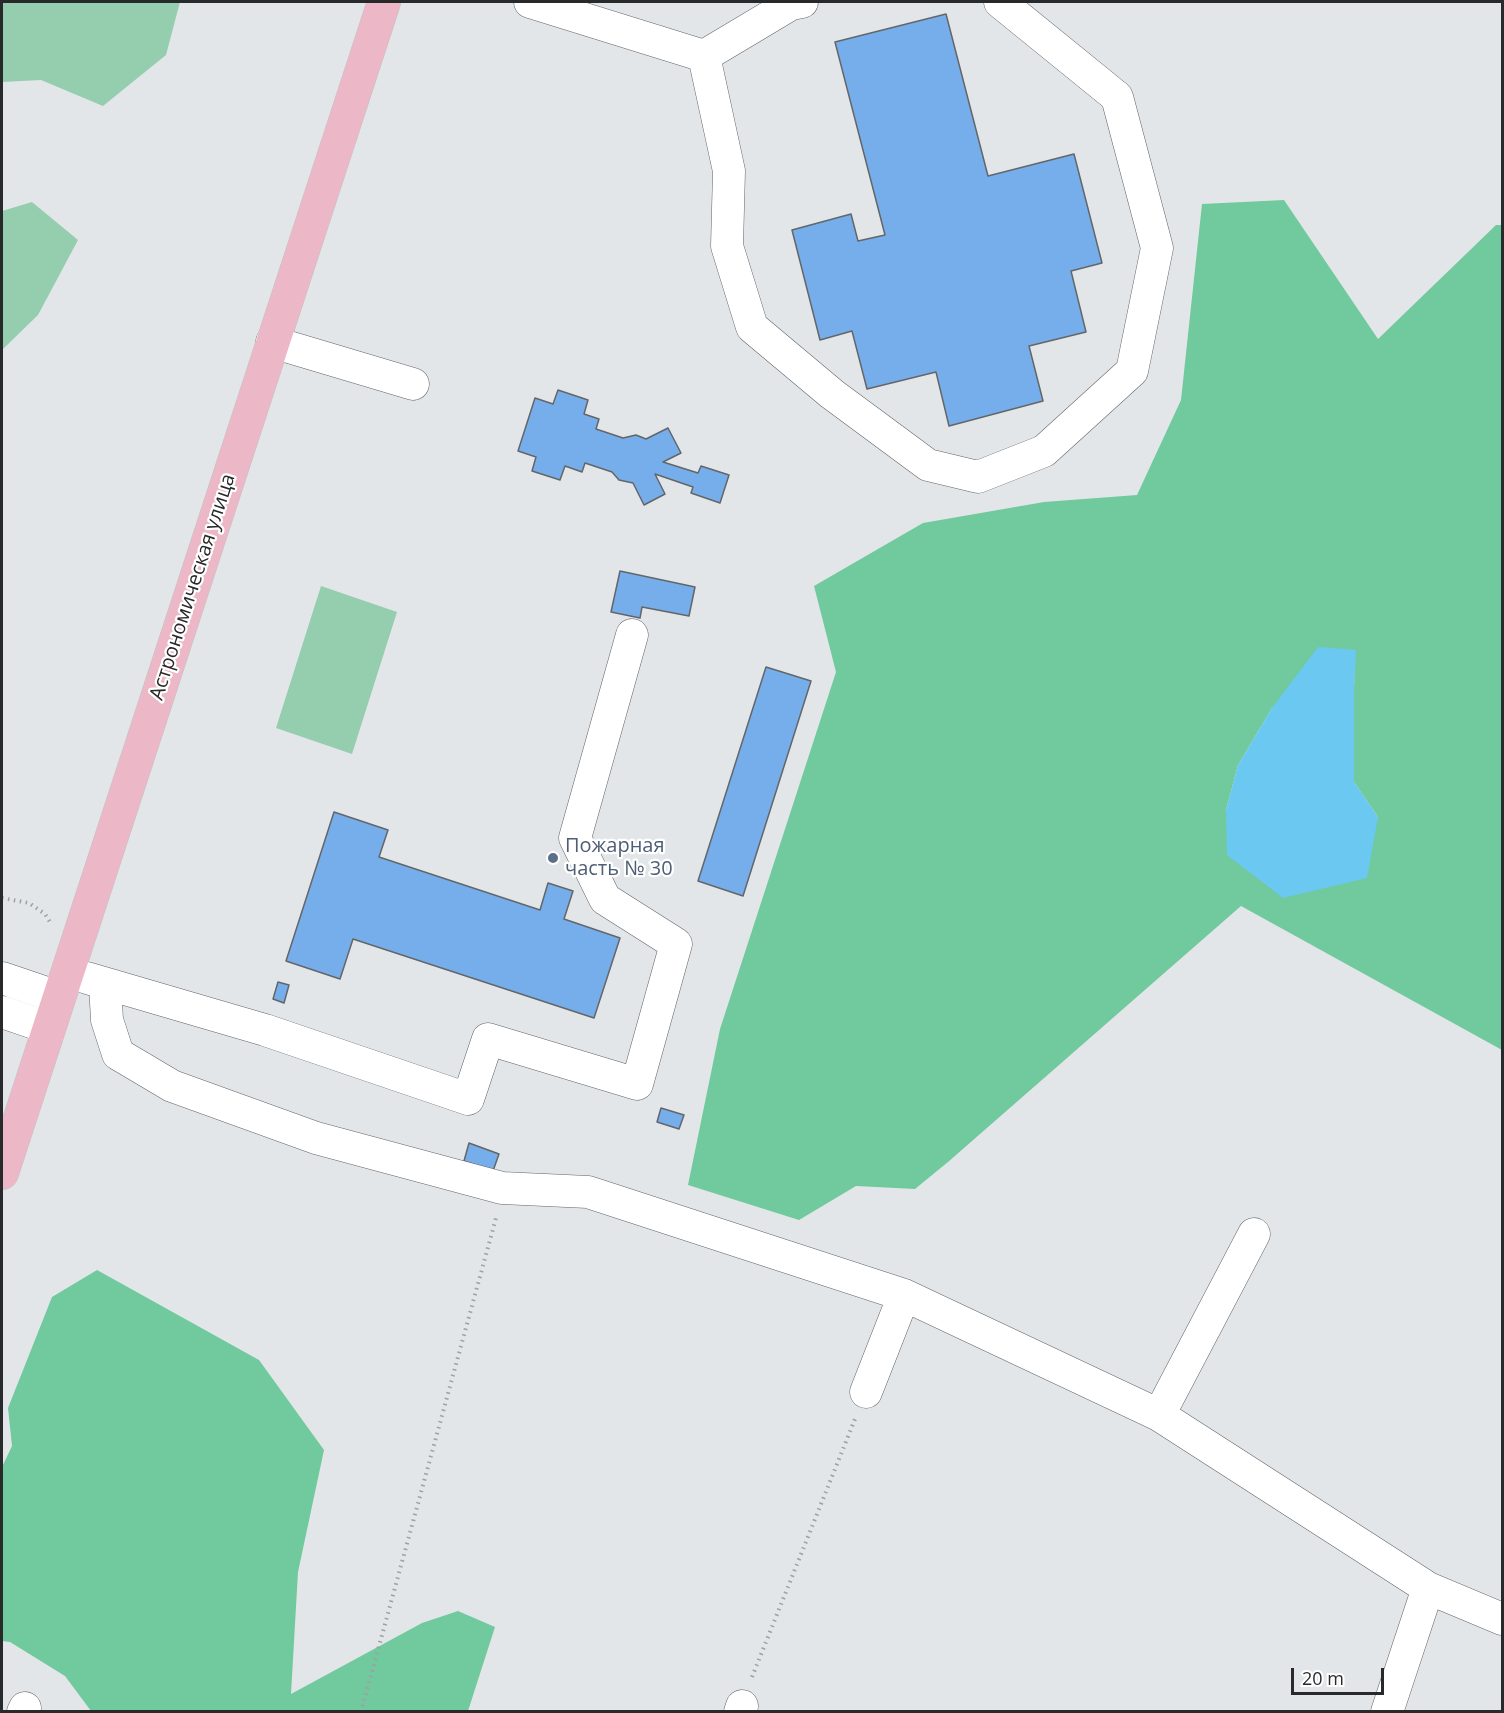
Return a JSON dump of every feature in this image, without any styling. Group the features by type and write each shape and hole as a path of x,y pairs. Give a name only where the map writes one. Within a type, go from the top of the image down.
{"main road":[{"name":"Астрономическая улица","path":"2,1173 384,2"}],"street":[{"path":"530,2 704,56 791,4 802,2"},
{"path":"704,56 729,171 727,246 752,327 832,394 928,465 978,477 1044,451 1132,371 1157,248 1117,97 1000,2"},
{"path":"272,342 413,384"},
{"path":"2,978 63,984 105,984 265,1030 468,1099 488,1039 637,1084 676,944 605,899 575,838 632,635"},
{"path":"105,984 107,1020 118,1054 172,1086 316,1138 502,1188 588,1192 904,1295 1159,1415 1428,1588 1503,1619"},
{"path":"2,1012 49,1028"},
{"path":"1159,1415 1254,1234"},
{"path":"866,1392 904,1295"},
{"path":"1386,1712 1428,1588"}],"path":[{"path":"2,898 29,903 45,914 54,927"},
{"path":"361,1712 489,1245 502,1188"},
{"path":"741,1709 756,1662 866,1392"}],"green space":[{"path":"2,2 180,2 166,55 103,106 41,80 2,82"},
{"path":"1284,200 1378,339 1496,225 1502,225 1502,1050 1241,906 915,1189 856,1186 799,1220 688,1185 720,1029 836,672 814,586 923,523 1044,502 1137,495 1181,400 1202,204","holes":["1355,650 1354,782 1378,817 1226,810 1238,765 1272,708"]},
{"path":"32,202 78,240 38,315 2,350 2,211"},
{"path":"321,586 397,612 352,754 276,728"},
{"path":"97,1270 259,1360 324,1450 298,1572 291,1694 422,1623 458,1611 495,1627 468,1711 91,1711 65,1676 10,1642 2,1641 2,1467 12,1446 8,1408 52,1297"}],"water":[{"path":"1318,647 1356,650 1354,782 1378,817 1367,878 1283,898 1227,855 1226,810 1238,765 1272,708"}],"building":[{"path":"946,14 988,176 1074,154 1102,263 1071,271 1086,332 1029,346 1043,401 949,426 936,372 867,389 852,331 820,340 792,230 851,214 858,241 885,235 835,42"},
{"path":"558,390 588,400 584,414 599,419 596,429 623,438 636,435 646,439 668,428 681,453 663,462 698,473 701,466 729,475 720,503 691,493 693,487 655,474 665,494 644,505 633,483 619,480 612,472 585,463 582,472 565,466 560,480 532,471 536,457 518,451 535,398 553,404"},
{"path":"620,571 695,587 689,616 642,607 640,618 611,612"},
{"path":"766,667 811,681 743,896 698,881"},
{"path":"334,812 388,830 379,857 540,910 548,883 573,891 564,919 620,938 594,1018 353,939 340,979 286,961"},
{"path":"278,982 289,985 284,1003 273,999"},
{"path":"661,1108 684,1115 679,1129 657,1122"},
{"path":"469,1143 499,1154 493,1171 464,1161"}],"place":[{"name":"Пожарная часть № 30","path":"553,858"}]}
